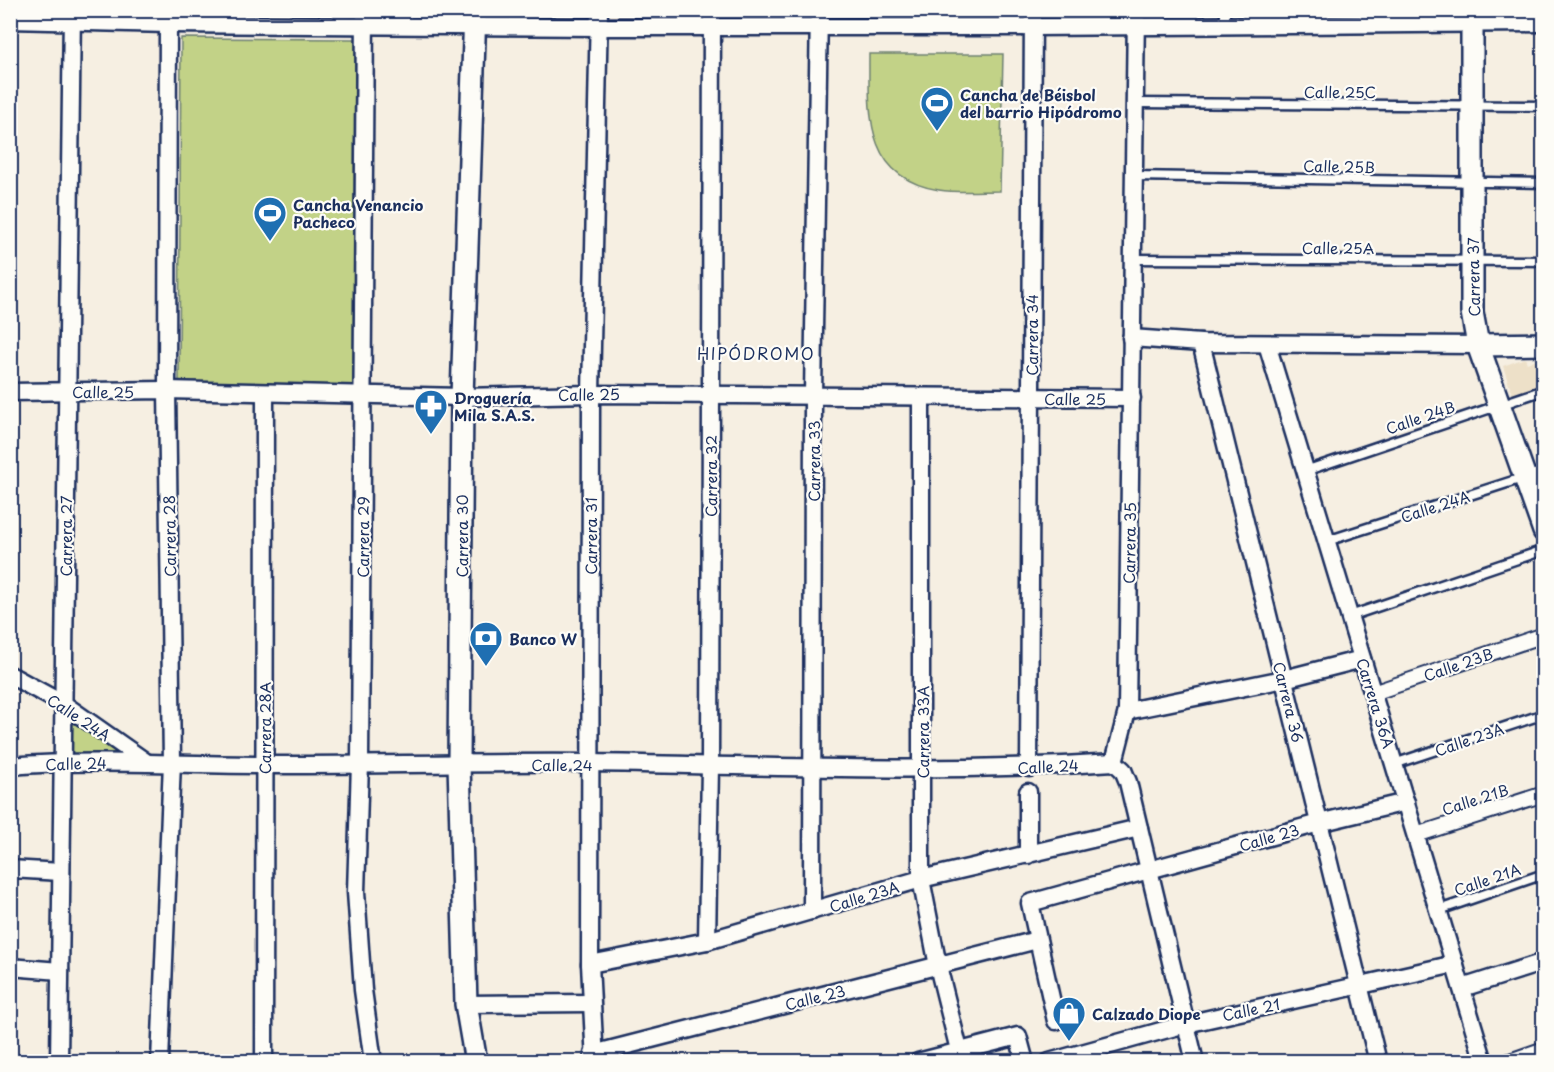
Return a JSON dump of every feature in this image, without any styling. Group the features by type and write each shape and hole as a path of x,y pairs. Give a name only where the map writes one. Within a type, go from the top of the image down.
{"street":[{"path":"10,20 72,17 1033,19 1472,16 1544,22"},
{"name":"Carrera 37","path":"1472,16 1472,312 1478,345 1499,405 1534,474 1544,531"},
{"name":"Carrera 27","path":"59,1062 72,17"},
{"name":"Carrera 28","path":"160,1062 172,762 167,390 168,17"},
{"name":"Carrera 29","path":"364,17 360,763 356,892 363,990 373,1062"},
{"name":"Carrera 30","path":"474,18 462,398 459,764 466,1004 476,1062"},
{"name":"Carrera 32","path":"707,942 710,766 712,18"},
{"name":"Carrera 33","path":"812,911 813,395 819,18"},
{"name":"Carrera 35","path":"1114,762 1127,711 1132,398 1131,259 1136,18"},
{"name":"Carrera 31","path":"594,1058 590,964 591,394 599,19"},
{"name":"Carrera 34","path":"1029,768 1033,19"},
{"path":"1131,338 1201,343 1267,344 1544,344"},
{"name":"Carrera 36","path":"1201,343 1378,1062"},
{"name":"Carrera 36A","path":"1267,344 1484,1062"},
{"name":"Calle 25","path":"10,392 167,390 462,398 591,394 1132,398"},
{"name":"Carrera 28A","path":"264,1062 265,394"},
{"name":"Carrera 33A","path":"921,397 921,879 938,966 961,1056"},
{"name":"Calle 23B","path":"1373,693 1544,635"},
{"path":"1127,711 1284,679 1362,659"},
{"name":"Calle 24A","path":"10,675 65,705 146,762"},
{"name":"Calle 24","path":"10,766 63,762 172,762 264,765 590,763 1029,768 1114,762"},
{"path":"1114,762 1122,770 1128,782 1151,870 1195,1062"},
{"path":"1028,792 1028,855"},
{"name":"Calle 21B","path":"1416,835 1544,794"},
{"name":"Calle 23","path":"1056,1022 1036,940 1030,903 1319,822 1406,802"},
{"name":"Calle 23A","path":"590,964 707,942 921,879 1139,828"},
{"path":"10,869 61,872"},
{"name":"Calle 23","path":"594,1058 1036,940"},
{"path":"1462,988 1544,962"},
{"name":"Calle 21","path":"1049,1062 1186,1024 1455,964"},
{"path":"10,967 60,971"},
{"path":"466,1004 591,1003"},
{"path":"918,1062 961,1056 1018,1036 1025,1062"},
{"path":"1507,1062 1544,1049"}],"lane":[{"name":"Calle 25C","path":"1135,103 1544,106"},
{"name":"Calle 25B","path":"1134,176 1544,183"},
{"name":"Calle 25A","path":"1131,259 1544,261"},
{"name":"Calle 24B","path":"1305,471 1544,390"},
{"name":"Calle 24A","path":"1327,541 1534,474"},
{"path":"1350,616 1544,550"},
{"name":"Calle 23A","path":"1394,764 1544,714"},
{"name":"Calle 21A","path":"1438,910 1544,874"}],"shaded area":[{"path":"1525,358 1527,363 1539,358 1543,363 1543,386 1513,397 1503,366"}],"green space":[{"path":"181,38 355,39 353,386 179,384"},
{"name":"Cancha de Béisbol del barrio Hipódromo","path":"869,54 1003,54 1000,191 939,190 914,183 896,172 884,157 876,140 871,120"},
{"path":"73,716 139,760 71,757"}],"place":[{"name":"Cancha de Béisbol del barrio Hipódromo","path":"937,132"},
{"name":"Cancha Venancio Pacheco","path":"270,242"},
{"name":"Droguería Mila S.A.S.","path":"431,435"},
{"name":"Banco W","path":"486,667"},
{"name":"Calzado Diope","path":"1069,1042"}],"district":[{"name":"HIPÓDROMO","path":"756,353"}]}
